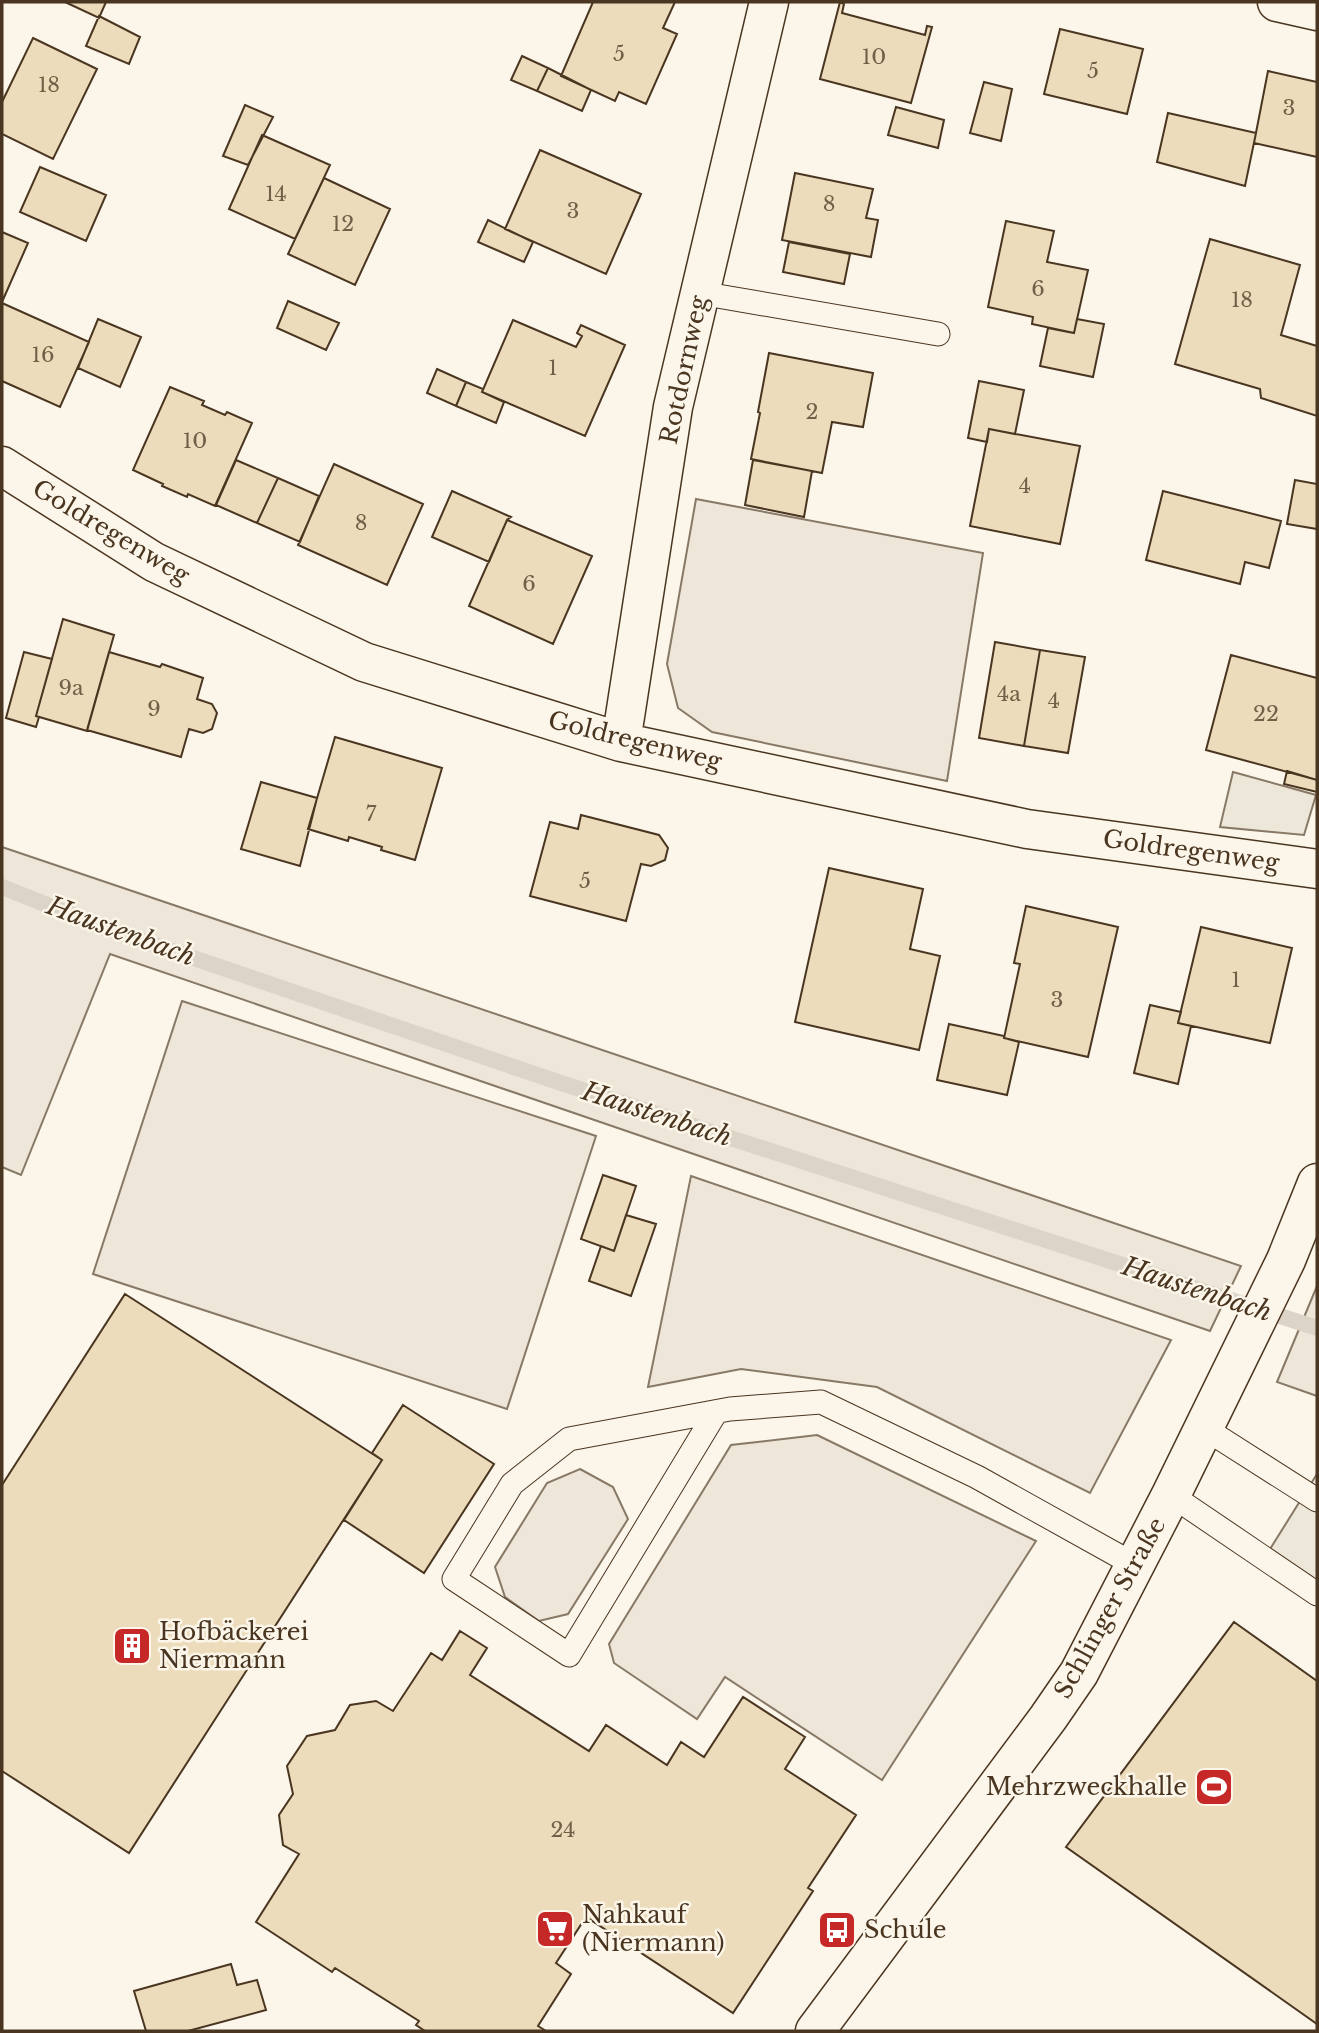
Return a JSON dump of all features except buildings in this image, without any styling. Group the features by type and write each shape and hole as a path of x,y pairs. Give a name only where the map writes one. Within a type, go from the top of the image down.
{"street":[{"name":"Rotdornweg","path":"621,742 673,407 769,2"},
{"path":"1277,2 1317,11"},
{"name":"Goldregenweg","path":"2,466 154,562 364,662 621,742 1027,829 1317,869"},
{"name":"Schlinger Straße","path":"815,2031 1079,1673 1227,1384 1286,1260 1317,1183"}],"lane":[{"path":"700,293 939,334"},
{"path":"716,1412 569,1655 454,1579 512,1484 569,1438 716,1412 821,1402 977,1477 1135,1565"},
{"path":"1204,1428 1317,1500"},
{"path":"1171,1496 1317,1594"}],"shaded area":[{"path":"696,499 983,553 947,781 712,732 678,708 667,664"},
{"path":"1233,772 1316,795 1304,835 1220,827"},
{"path":"2,847 1241,1266 1210,1331 110,954 21,1175 2,1167"},
{"path":"182,1001 596,1136 507,1409 93,1274"},
{"path":"691,1176 1171,1340 1090,1493 877,1387 741,1369 648,1387"},
{"path":"1317,1286 1317,1396 1277,1382"},
{"path":"817,1435 1036,1541 882,1780 725,1677 697,1719 614,1663 609,1644 731,1445"},
{"path":"580,1469 613,1487 628,1519 568,1614 539,1621 505,1597 495,1567 547,1483"},
{"path":"1317,1474 1317,1593 1265,1557"}],"waterway":[{"name":"Haustenbach","path":"2,887 105,928 564,1084 1317,1328"}],"place":[{"name":"Hofbäckerei Niermann","path":"132,1646"},
{"name":"Mehrzweckhalle","path":"1214,1787"},
{"name":"Nahkauf (Niermann)","path":"555,1929"},
{"name":"Schule","path":"837,1930"}]}
